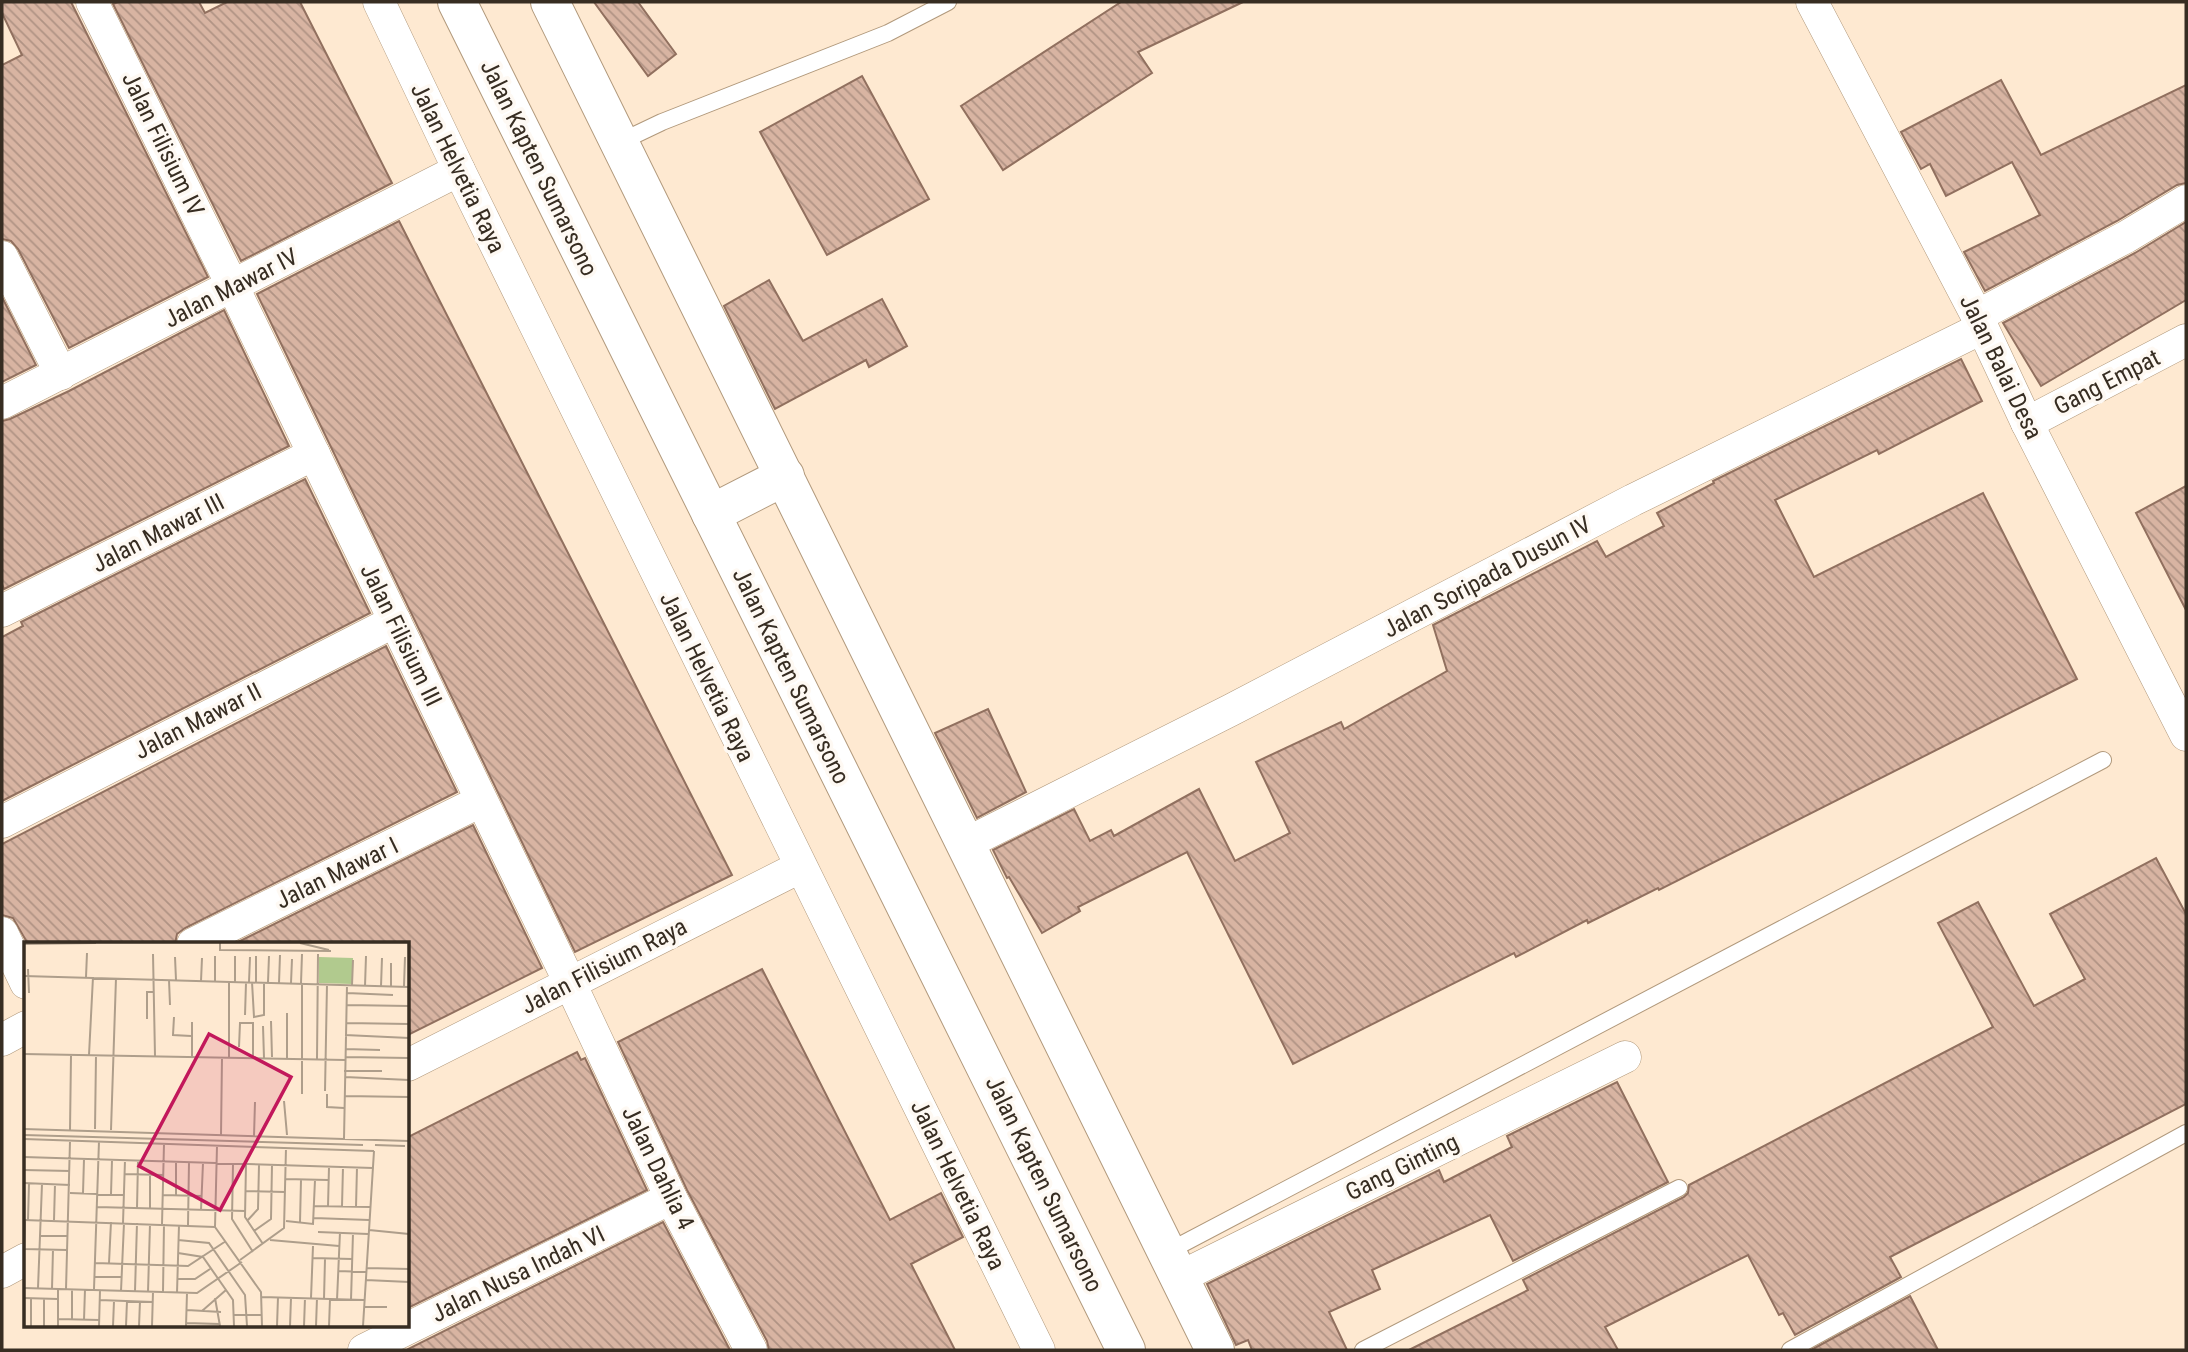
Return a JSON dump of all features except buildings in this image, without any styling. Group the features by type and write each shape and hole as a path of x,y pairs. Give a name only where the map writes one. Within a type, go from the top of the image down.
{"highway":[{"name":"Jalan Kapten Sumarsono","path":"457,2 1126,1350"},
{"path":"550,2 785,476 980,835 1173,1264 1215,1350"},
{"path":"711,514 785,476"}],"street":[{"name":"Jalan Filisium IV","path":"92,2 233,287"},
{"name":"Jalan Helvetia Raya","path":"379,2 800,867 1040,1350"},
{"name":"Jalan Balai Desa","path":"1812,2 1980,322 2027,423 2185,731"},
{"name":"Jalan Mawar IV","path":"2,402 459,170"},
{"name":"Jalan Soripada Dusun IV","path":"980,835 1231,710 1980,322 2186,201"},
{"path":"2,257 61,373"},
{"name":"Jalan Filisium III","path":"233,287 570,983"},
{"name":"Gang Empat","path":"2027,423 2186,340"},
{"name":"Jalan Mawar III","path":"2,611 314,454"},
{"name":"Jalan Mawar II","path":"2,822 395,621"},
{"name":"Jalan Mawar I","path":"197,942 481,801"},
{"name":"Jalan Filisium Raya","path":"410,1064 800,867"},
{"path":"2,933 24,979"},
{"name":"Jalan Dahlia 4","path":"570,983 671,1198 751,1350"},
{"path":"2,1040 24,1028"},
{"name":"Gang Ginting","path":"1173,1264 1625,1057"},
{"name":"Jalan Nusa Indah VI","path":"410,1327 671,1198"},
{"path":"2,1272 24,1260"},
{"name":"Jalan Nusa Indah VI","path":"364,1350 408,1328"}],"lane":[{"path":"620,142 662,122 888,33 948,2"},
{"path":"1173,1264 2103,760"},
{"path":"1790,1350 2186,1133"},
{"path":"1363,1350 1679,1188"}]}
